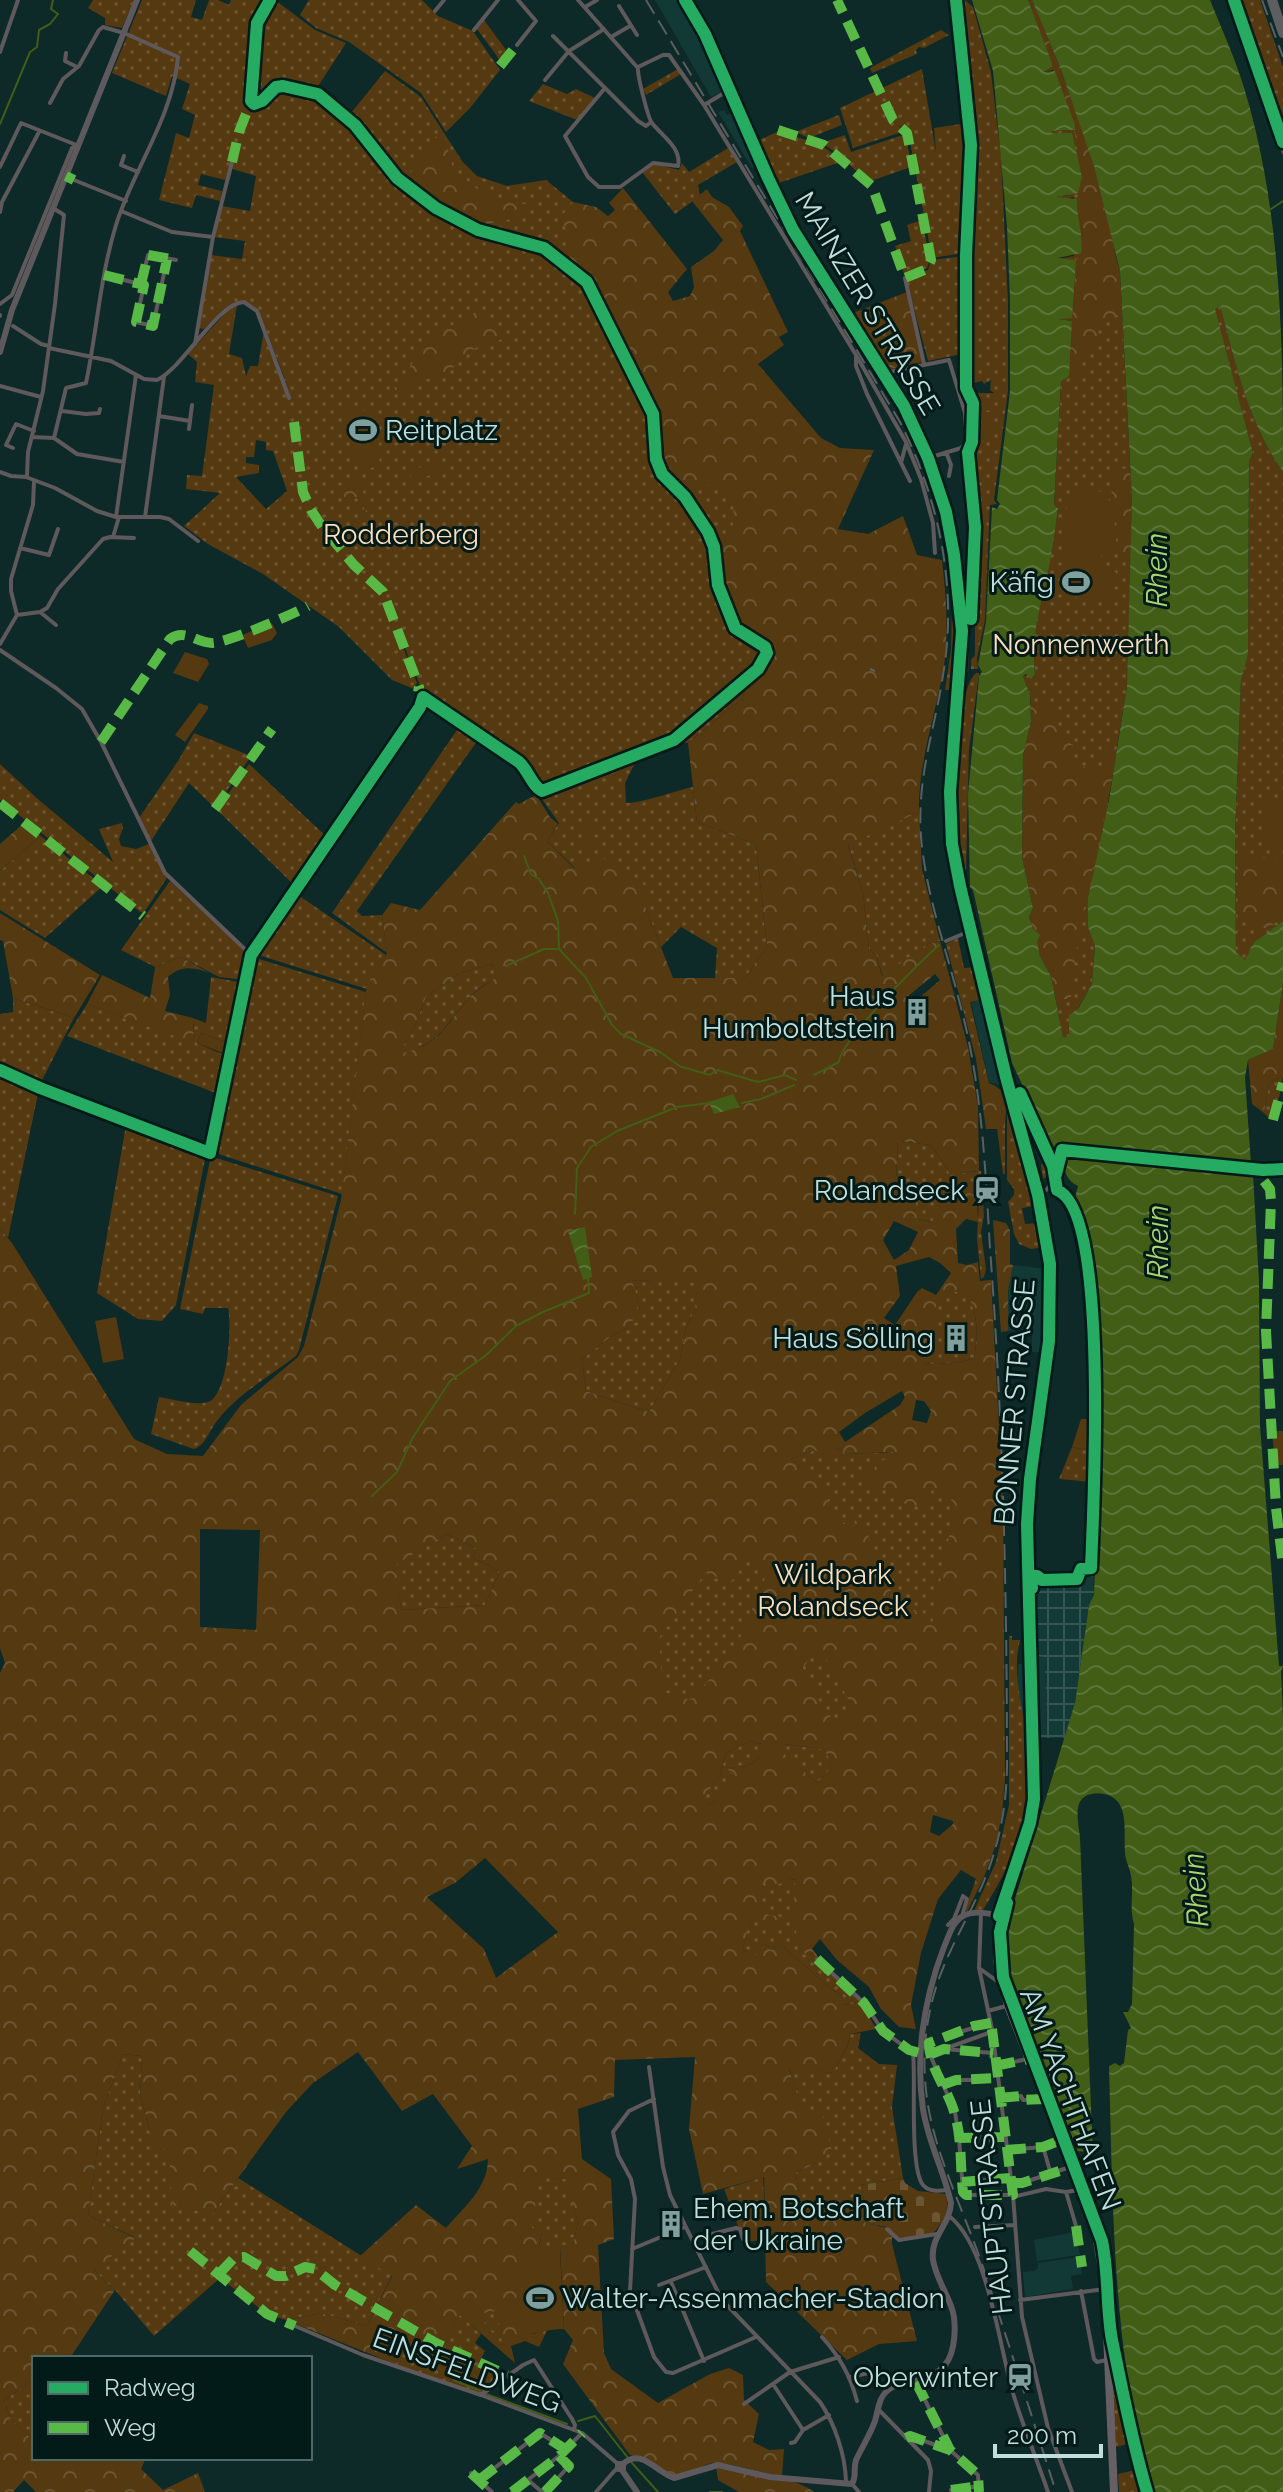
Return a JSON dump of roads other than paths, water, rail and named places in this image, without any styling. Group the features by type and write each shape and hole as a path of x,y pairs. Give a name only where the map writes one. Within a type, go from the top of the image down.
{"highway":[{"path":"1272,0 1283,33"},
{"path":"1278,0 1283,15"}],"main road":[{"name":"MAINZER STRASSE","path":"685,0 705,34 792,228 904,406 921,461 951,534 960,610 961,652 950,819 956,872 971,931"},
{"name":"BONNER STRASSE","path":"971,931 1038,1195 1048,1250 1051,1309 1027,1524 1034,1744"},
{"name":"AM YACHTHAFEN","path":"1034,1744 1033,1806 999,1916 997,1961 1008,2006 1094,2228 1105,2289 1114,2492"}],"street":[{"path":"0,52 18,0"},
{"path":"0,352 12,310 137,0"},
{"path":"435,11 444,0"},
{"path":"474,30 498,0"},
{"path":"517,45 536,19 518,0"},
{"path":"578,0 638,67 638,82 651,122 669,141 679,159 678,166 653,163 616,188 594,184 565,136 605,88"},
{"path":"585,7 597,0"},
{"path":"619,6 637,35"},
{"path":"611,37 631,26"},
{"path":"50,103 63,79 77,67 99,30 108,27 125,30 178,57 166,104 121,211 104,275 86,383 67,386 54,438"},
{"path":"545,80 569,51 604,29"},
{"path":"553,36 641,124 646,126 651,122"},
{"path":"66,53 65,61 77,67"},
{"path":"638,67 667,54 704,105 906,442 921,461 933,523 935,553"},
{"path":"704,105 730,89"},
{"path":"0,167 21,123 79,146"},
{"path":"0,212 1,201 40,131"},
{"path":"0,304 12,295 72,148 79,146"},
{"path":"124,156 121,165 138,172"},
{"path":"195,345 213,237 232,162"},
{"path":"74,180 126,201"},
{"path":"26,477 49,347 64,215 53,208"},
{"path":"121,211 172,232 213,237"},
{"path":"167,259 153,326 136,322 148,255 176,260"},
{"path":"104,275 142,284"},
{"path":"905,278 924,364"},
{"path":"13,326 41,344 111,361 153,381 164,377 232,304 244,302 257,311 289,398"},
{"path":"856,355 860,378 910,481"},
{"path":"884,373 949,359 965,413 966,444 921,461"},
{"path":"113,537 136,375"},
{"path":"145,517 164,377"},
{"path":"0,386 41,397"},
{"path":"189,429 192,405"},
{"path":"62,411 86,414 99,413 100,409"},
{"path":"159,416 190,421"},
{"path":"13,448 6,445 16,424 33,434 54,438 77,454 124,462"},
{"path":"901,466 906,442"},
{"path":"946,452 951,465 949,476"},
{"path":"0,472 26,477 55,488 97,511 118,517 169,519 198,541"},
{"path":"34,481 33,505 11,579 17,615 0,647 82,709 165,873 251,955"},
{"path":"20,548 49,555 58,529"},
{"path":"17,615 40,612 49,606 58,589 99,542 113,537 134,538"},
{"path":"40,612 56,625"},
{"path":"946,941 971,931"},
{"path":"1038,1195 1052,1185 1062,1150"},
{"path":"1249,1167 1283,1169"},
{"path":"947,2190 927,2188 920,2175 912,2115 917,2053 930,1988 952,1929 962,1916 965,1897 960,1900 954,1919 948,1925"},
{"path":"962,1916 981,1913 999,1916"},
{"name":"HAUPTSTRASSE","path":"981,1913 979,1968 991,2023 1013,2196 1020,2300 1048,2428 1072,2492"},
{"path":"817,1959 864,2003 883,2031 917,2053"},
{"name":"AM YACHTHAFEN","path":"979,1968 1001,1984"},
{"path":"988,2011 1008,2006"},
{"path":"946,2036 991,2023"},
{"path":"992,2032 931,2054 955,2112 963,2192 966,2195 1013,2196 1046,2189 1066,2192 1080,2189"},
{"path":"944,2049 993,2053"},
{"path":"596,2492 629,2458 639,2457 668,2476 677,2478 715,2465 770,2477 849,2482 855,2479 856,2461 885,2392 916,2382 944,2367 952,2349 952,2311 933,2257 937,2234 949,2216 951,2203 926,2122 917,2053"},
{"path":"995,2066 1029,2059"},
{"path":"649,2067 666,2182 722,2300 820,2402 829,2415 849,2482 859,2492"},
{"path":"942,2085 956,2080 987,2080"},
{"path":"999,2096 1021,2096 1023,2100 1045,2099"},
{"path":"654,2099 629,2111 613,2132 618,2155 634,2189 630,2291 654,2357 669,2373 756,2337"},
{"path":"959,2138 1004,2137"},
{"path":"1006,2150 1043,2147 1061,2140"},
{"path":"1043,2147 1051,2174"},
{"path":"962,2182 1011,2180 1022,2183 1072,2167"},
{"path":"1066,2192 1076,2226"},
{"path":"949,2216 966,2234 976,2258 1000,2333 1003,2357 1023,2428 1048,2492"},
{"path":"975,2227 1015,2225"},
{"path":"632,2249 686,2227"},
{"path":"692,2239 735,2228 740,2229 743,2239"},
{"path":"887,2229 899,2240 937,2234"},
{"path":"659,2285 706,2267"},
{"path":"671,2282 704,2361"},
{"path":"1020,2300 1105,2289"},
{"path":"1081,2291 1095,2361 1107,2360"},
{"name":"EINSFELDWEG","path":"295,2326 363,2355 582,2433 620,2466"},
{"path":"822,2337 851,2377 857,2401"},
{"path":"744,2404 790,2372 839,2357"},
{"path":"481,2395 534,2360 572,2419 574,2430"},
{"path":"851,2377 877,2371"},
{"path":"916,2382 950,2450"},
{"path":"773,2384 803,2430"},
{"path":"878,2409 930,2466 929,2492"},
{"path":"791,2443 803,2430 829,2415"},
{"path":"479,2480 540,2433 565,2449"},
{"path":"512,2492 559,2456 582,2433"},
{"path":"906,2438 910,2436 950,2450 974,2470 980,2489 951,2490"},
{"path":"528,2480 544,2492 569,2466 559,2456"},
{"path":"620,2466 637,2492"},
{"path":"471,2473 492,2492"}],"water":[{"name":"Rhein","path":"972,0 1028,0 1052,63 1052,67 1043,72 1055,71 1075,125 1075,130 1051,133 1072,133 1082,177 1078,193 1057,197 1077,199 1082,246 1081,253 1058,258 1076,260 1072,318 1059,319 1072,321 1069,376 1061,381 1054,505 1058,508 1036,628 1035,674 1031,679 1026,674 1023,676 1030,695 1031,722 1023,755 1022,857 1033,908 1029,917 1033,929 1040,935 1037,942 1040,956 1051,976 1063,1037 1069,1036 1069,1015 1078,1009 1092,984 1095,946 1088,927 1088,898 1109,800 1127,686 1132,499 1120,271 1094,166 1060,67 1032,0 1210,0 1245,91 1267,185 1273,232 1281,328 1283,472 1252,413 1220,306 1215,309 1253,453 1249,461 1248,655 1241,680 1235,833 1236,952 1245,960 1254,942 1283,921 1283,983 1273,1049 1248,1060 1245,1077 1251,1164 1249,1174 1253,1174 1259,1281 1260,1426 1279,1666 1283,1666 1283,2492 1152,2492 1139,2440 1122,2334 1114,2227 1109,2066 1124,2063 1128,2030 1131,2028 1123,2012 1128,2012 1132,2004 1134,1924 1131,1876 1125,1855 1124,1818 1113,1797 1093,1794 1081,1800 1078,1806 1093,2147 1088,2152 1077,2151 1070,2138 1006,1968 1004,1948 1007,1925 1075,1703 1089,1605 1094,1595 1102,1365 1093,1262 1089,1240 1074,1202 1078,1186 1067,1176 1064,1151 1053,1151 1012,1063 970,887 968,794 979,676 982,672 978,665 986,621 992,507 997,509 1000,504 997,500 1010,391 1007,227 993,71"},
{"path":"733,1094 740,1107 714,1114 709,1102"},
{"path":"585,1227 592,1277 583,1280 568,1231"}],"waterway":[{"path":"0,124 30,52 37,47 39,30 50,24 58,14 51,9 53,0"},
{"path":"1271,209 1283,201"},
{"path":"524,856 531,874 539,879 548,893 558,921 559,949 586,978 612,1025 621,1034 660,1052 681,1067"},
{"path":"814,1075 839,1062 852,1037 866,1020 939,945"},
{"path":"506,966 544,949 557,949"},
{"path":"682,1067 710,1075 717,1070 758,1082 785,1075 796,1080"},
{"path":"742,1103 761,1099 794,1085"},
{"path":"575,1214 577,1168 591,1147 617,1131 677,1107 709,1103"},
{"path":"372,1496 397,1472 413,1437 450,1381 485,1356 516,1326 589,1293 588,1277"},
{"path":"454,2380 480,2391"},
{"path":"486,2394 567,2424"},
{"path":"578,2421 595,2416 658,2492"},
{"path":"710,2492 722,2492"}],"tram line":[{"path":"1230,0 1283,153"}],"railway":[{"path":"646,0 900,422 925,482 942,545 948,610 947,643 921,793 921,837 932,901 969,1041 983,1140 1001,1443 1007,1769 995,1850 978,1896 937,1985 927,2027 924,2061 931,2122 939,2150 983,2267 1056,2492"},
{"path":"1262,0 1283,57"},
{"path":"870,669 875,671"}],"place":[{"name":"Reitplatz","path":"363,430"},
{"name":"Käfig","path":"1076,582"},
{"name":"Haus Humboldtstein","path":"917,1012"},
{"name":"Rolandseck","path":"987,1190"},
{"name":"Haus Sölling","path":"956,1338"},
{"name":"Ehem. Botschaft der Ukraine","path":"671,2224"},
{"name":"Walter-Assenmacher-Stadion","path":"540,2298"},
{"name":"Oberwinter","path":"1020,2377"}],"park label":[{"name":"Rodderberg","path":"401,534"},
{"name":"Nonnenwerth","path":"1081,644"},
{"name":"Wildpark Rolandseck","path":"833,1590"}]}
